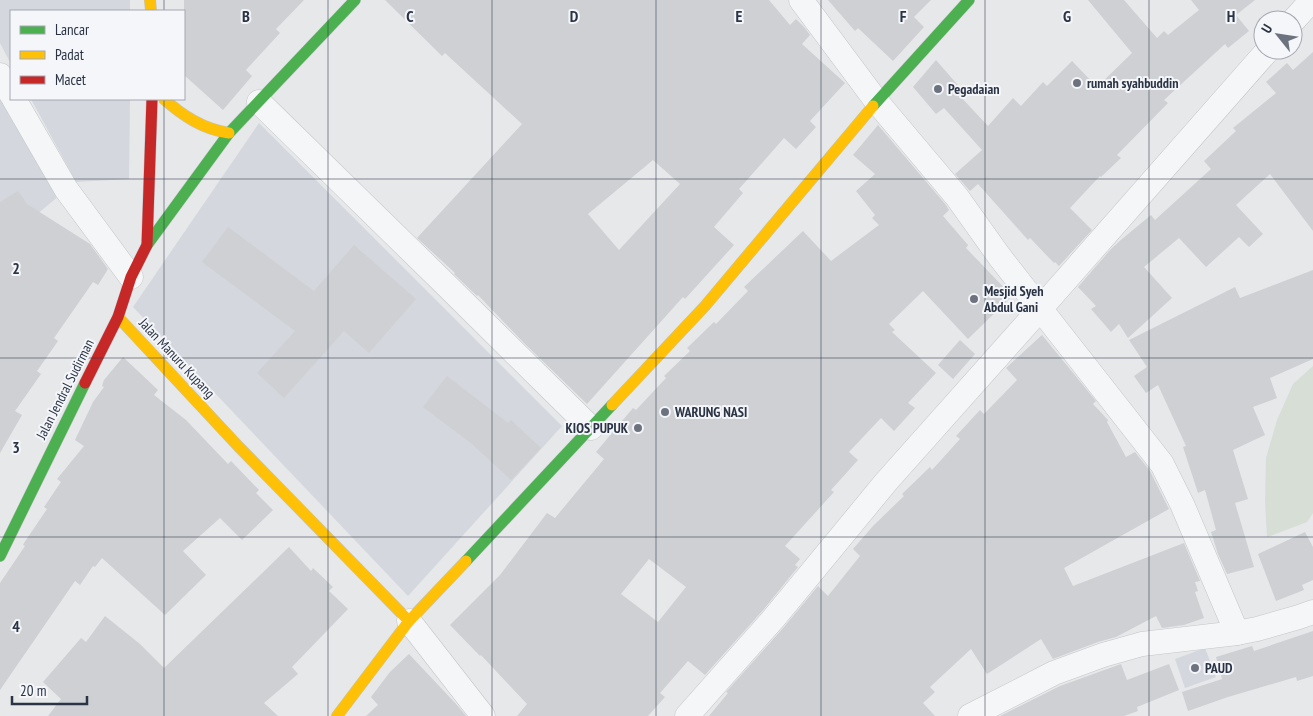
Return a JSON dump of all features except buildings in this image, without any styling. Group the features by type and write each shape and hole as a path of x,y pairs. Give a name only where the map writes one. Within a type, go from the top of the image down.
{"main road":[{"name":"Jalan Manuru Kupang","path":"355,0 229,133 146,245 131,277 118,317 238,446 408,621"},
{"path":"336,716 408,621 705,306 877,102 969,0"},
{"path":"146,245 152,100"},
{"path":"165,100 201,126 216,132 229,133"},
{"name":"Jalan Jendral Sudirman","path":"0,556 118,317"}],"street":[{"path":"801,0 877,102 957,197 999,256 1162,464 1182,504 1237,633"},
{"path":"1303,10 1312,0"},
{"path":"687,716 774,618 886,482 1259,60"},
{"path":"0,75 10,92"},
{"path":"15,100 66,189 131,277"},
{"path":"259,102 591,428"},
{"path":"970,716 1054,673 1103,655 1142,644 1257,629 1313,612"},
{"path":"408,621 483,716"}],"shaded area":[{"path":"0,0 130,0 130,10 10,10 10,62 0,43"},
{"path":"0,93 60,195 0,245"},
{"path":"32,100 130,100 129,179 76,182"},
{"path":"259,123 562,426 408,596 133,307"},
{"path":"1313,366 1313,513 1307,522 1267,537 1265,500 1266,458 1277,420 1293,384"},
{"name":"PAUD","path":"1205,648 1216,677 1185,688 1175,659"}],"traffic: fast":[{"path":"147,245 229,133 355,0"},
{"path":"873,106 969,0"},
{"path":"0,556 85,383"},
{"path":"466,561 612,405"}],"traffic: slow":[{"path":"150,0 151,10"},
{"path":"165,100 194,121 229,133"},
{"path":"612,405 705,306 873,106"},
{"path":"118,317 238,446 409,621"},
{"path":"337,716 409,621 466,561"}],"traffic: jam":[{"path":"85,383 118,317 131,277 147,245 152,100"}],"place":[{"name":"rumah syahbuddin","path":"1077,83"},
{"name":"Pegadaian","path":"938,89"},
{"name":"Mesjid Syeh Abdul Gani","path":"974,299"},
{"name":"WARUNG NASI","path":"665,412"},
{"name":"KIOS PUPUK","path":"638,428"},
{"name":"PAUD","path":"1195,668"}]}
